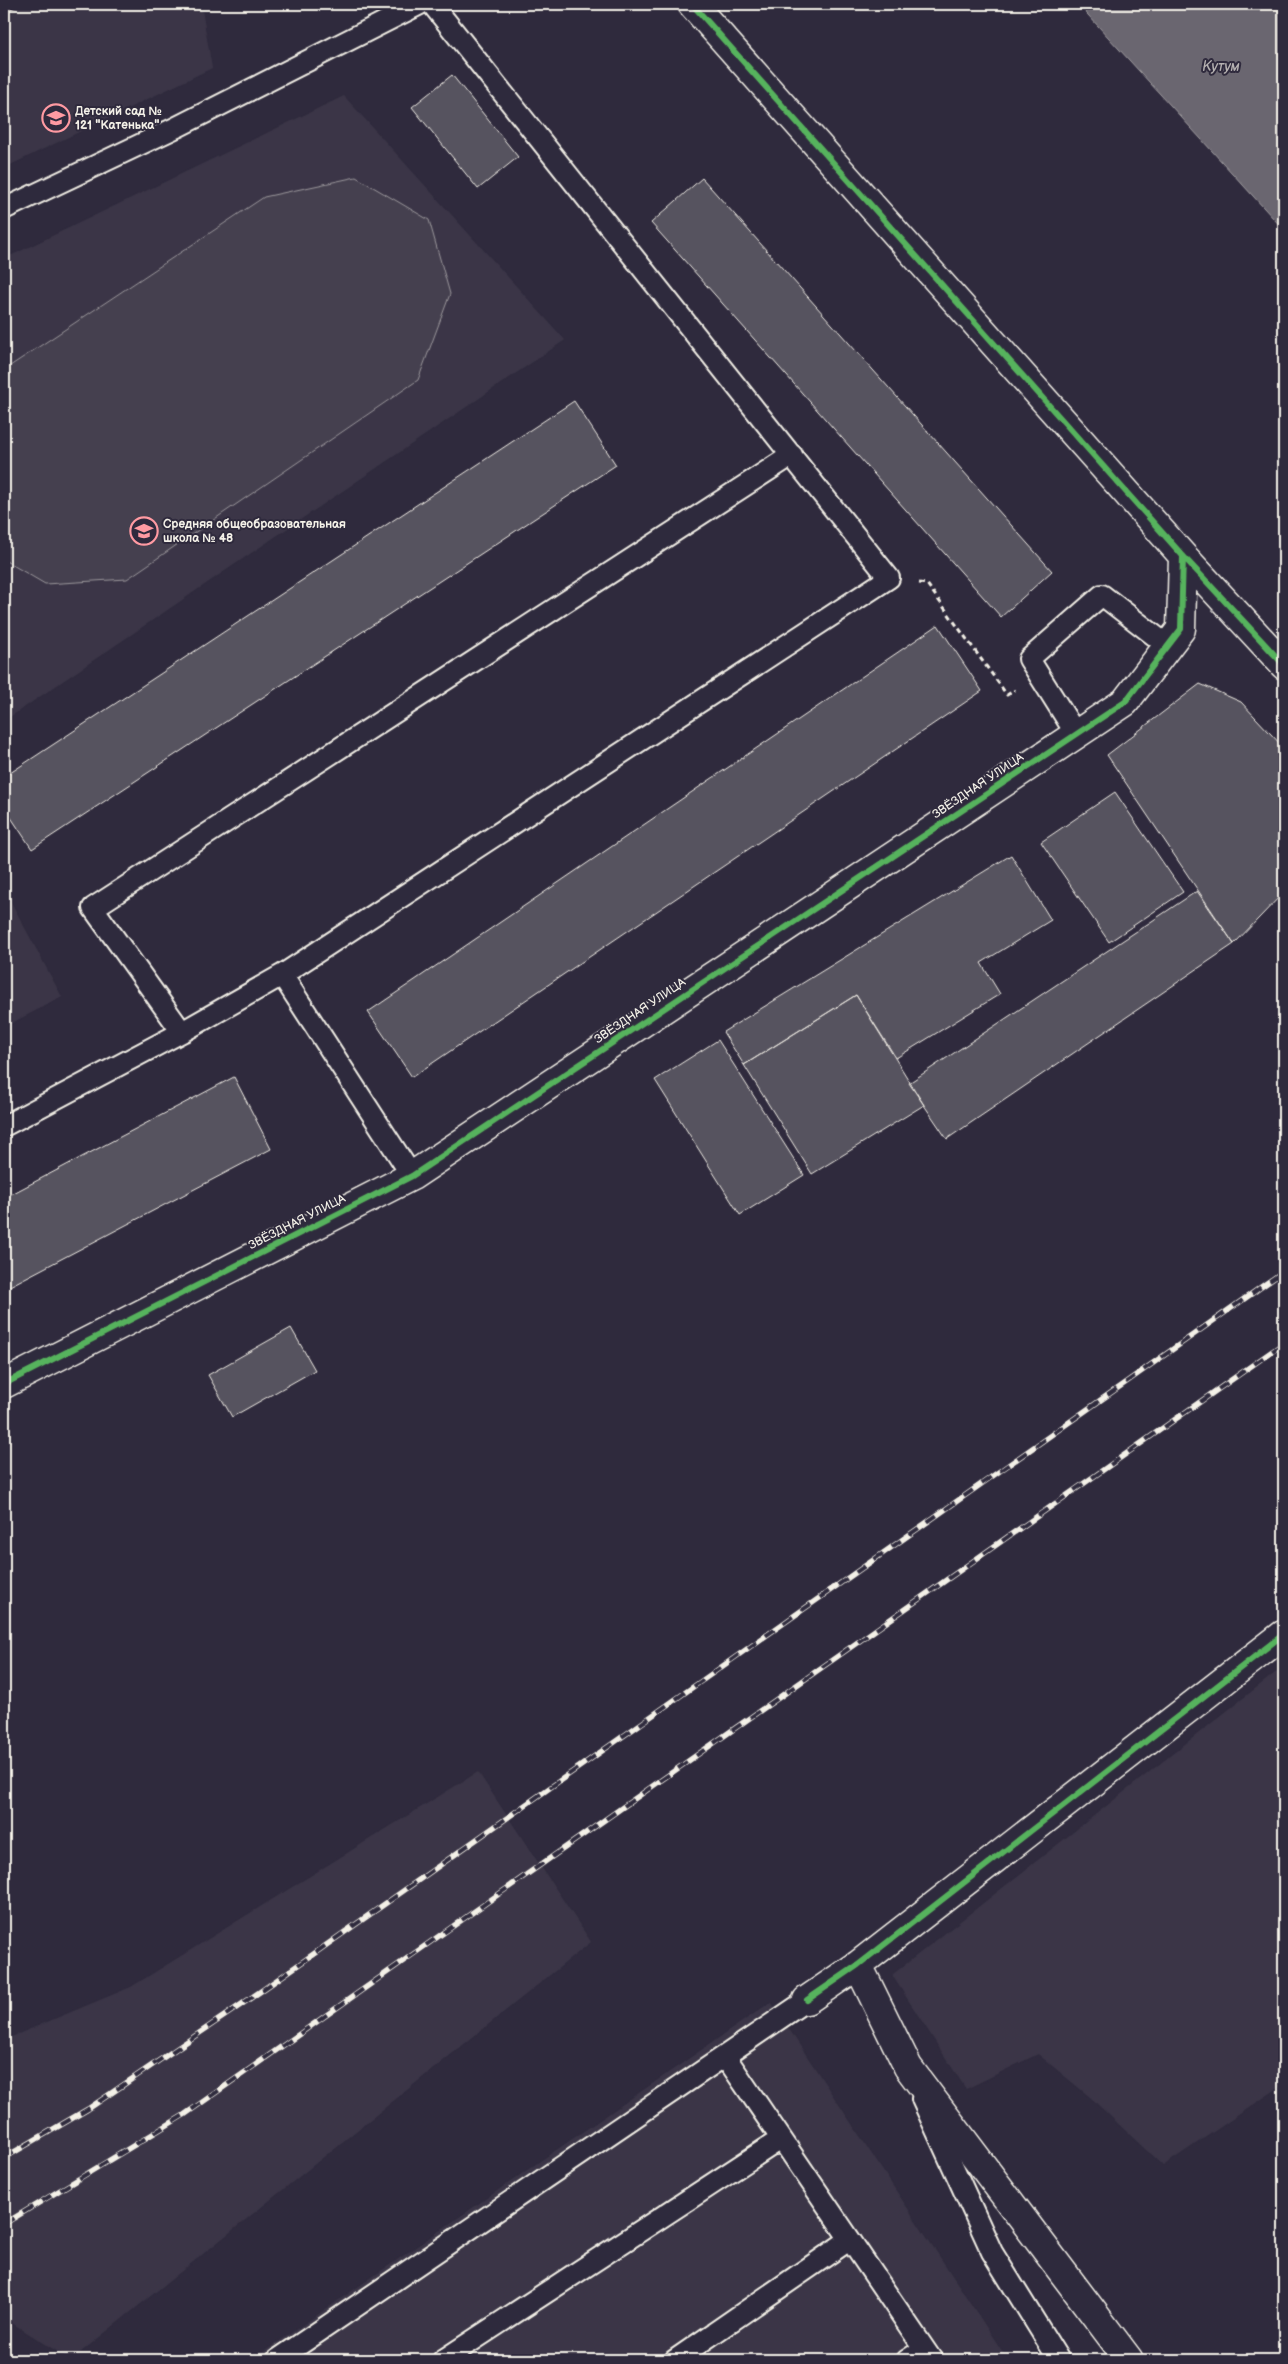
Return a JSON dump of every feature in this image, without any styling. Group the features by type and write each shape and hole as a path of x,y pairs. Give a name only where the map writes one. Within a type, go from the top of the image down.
{"street":[{"path":"692,4 1183,556 1284,665"},
{"name":"ЗВЁЗДНАЯ УЛИЦА","path":"4,1384 412,1176 1125,702 1182,629 1183,556"},
{"path":"807,2000 858,1965 1284,1634"},
{"path":"858,1965 908,2067 1129,2360"}],"lane":[{"path":"4,210 177,127 420,4"},
{"path":"4,1126 182,1032 282,975 889,578 432,4"},
{"path":"182,1032 93,908 792,455"},
{"path":"1076,734 1029,658 1102,595 1168,646"},
{"path":"282,975 412,1176"},
{"path":"277,2360 807,2000"},
{"path":"724,2056 928,2355 908,2360"},
{"path":"908,2067 992,2252 1059,2360"},
{"path":"443,2360 781,2139"},
{"path":"675,2360 849,2240"}],"path":[{"path":"889,578 927,584 1007,695 1039,674"}],"shaded area":[{"name":"Детский сад № 121 \"Катенька\"","path":"4,4 201,4 212,68 4,168"},
{"name":"Средняя общеобразовательная школа № 48","path":"344,96 565,340 4,721 4,259"},
{"path":"356,177 429,220 450,294 418,380 127,579 45,584 4,560 4,370 264,197"},
{"path":"4,889 62,997 4,1027"},
{"path":"1284,1666 1284,2084 1163,2166 1090,2097 1038,2054 966,2089 892,1975"},
{"path":"478,1772 591,1942 71,2360 4,2318 4,2040 131,1987"},
{"path":"771,2002 1008,2360 252,2360"}],"water":[{"name":"Кутум","path":"1078,4 1284,4 1284,230"}],"building":[{"path":"4,4 22,4 4,12"},
{"path":"452,75 518,157 478,189 412,107"},
{"path":"702,178 1052,571 1001,617 651,223"},
{"path":"574,401 616,465 32,849 4,807 4,777"},
{"path":"938,625 982,691 412,1077 368,1012"},
{"path":"1200,684 1241,702 1284,748 1284,892 1234,944 1107,755"},
{"path":"1115,792 1183,892 1109,942 1041,842"},
{"path":"1011,855 1051,920 981,963 1000,994 896,1058 856,995 744,1065 723,1032"},
{"path":"1197,891 1234,944 947,1139 909,1083"},
{"path":"856,995 924,1105 812,1174 744,1065"},
{"path":"718,1040 804,1175 740,1215 655,1080"},
{"path":"234,1077 271,1149 4,1289 4,1198"},
{"path":"291,1328 315,1370 232,1417 208,1375"}],"railway":[{"path":"4,2158 88,2109 261,1991 1284,1271"},
{"path":"4,2224 184,2115 1284,1343"}],"cycle path":[{"path":"692,4 1183,556 1284,665"},
{"path":"4,1384 412,1176 1125,702 1181,629 1183,556"},
{"path":"807,2000 858,1965 1284,1634"}],"place":[{"name":"Детский сад № 121 \"Катенька\"","path":"56,118"},
{"name":"Средняя общеобразовательная школа № 48","path":"144,531"}]}
